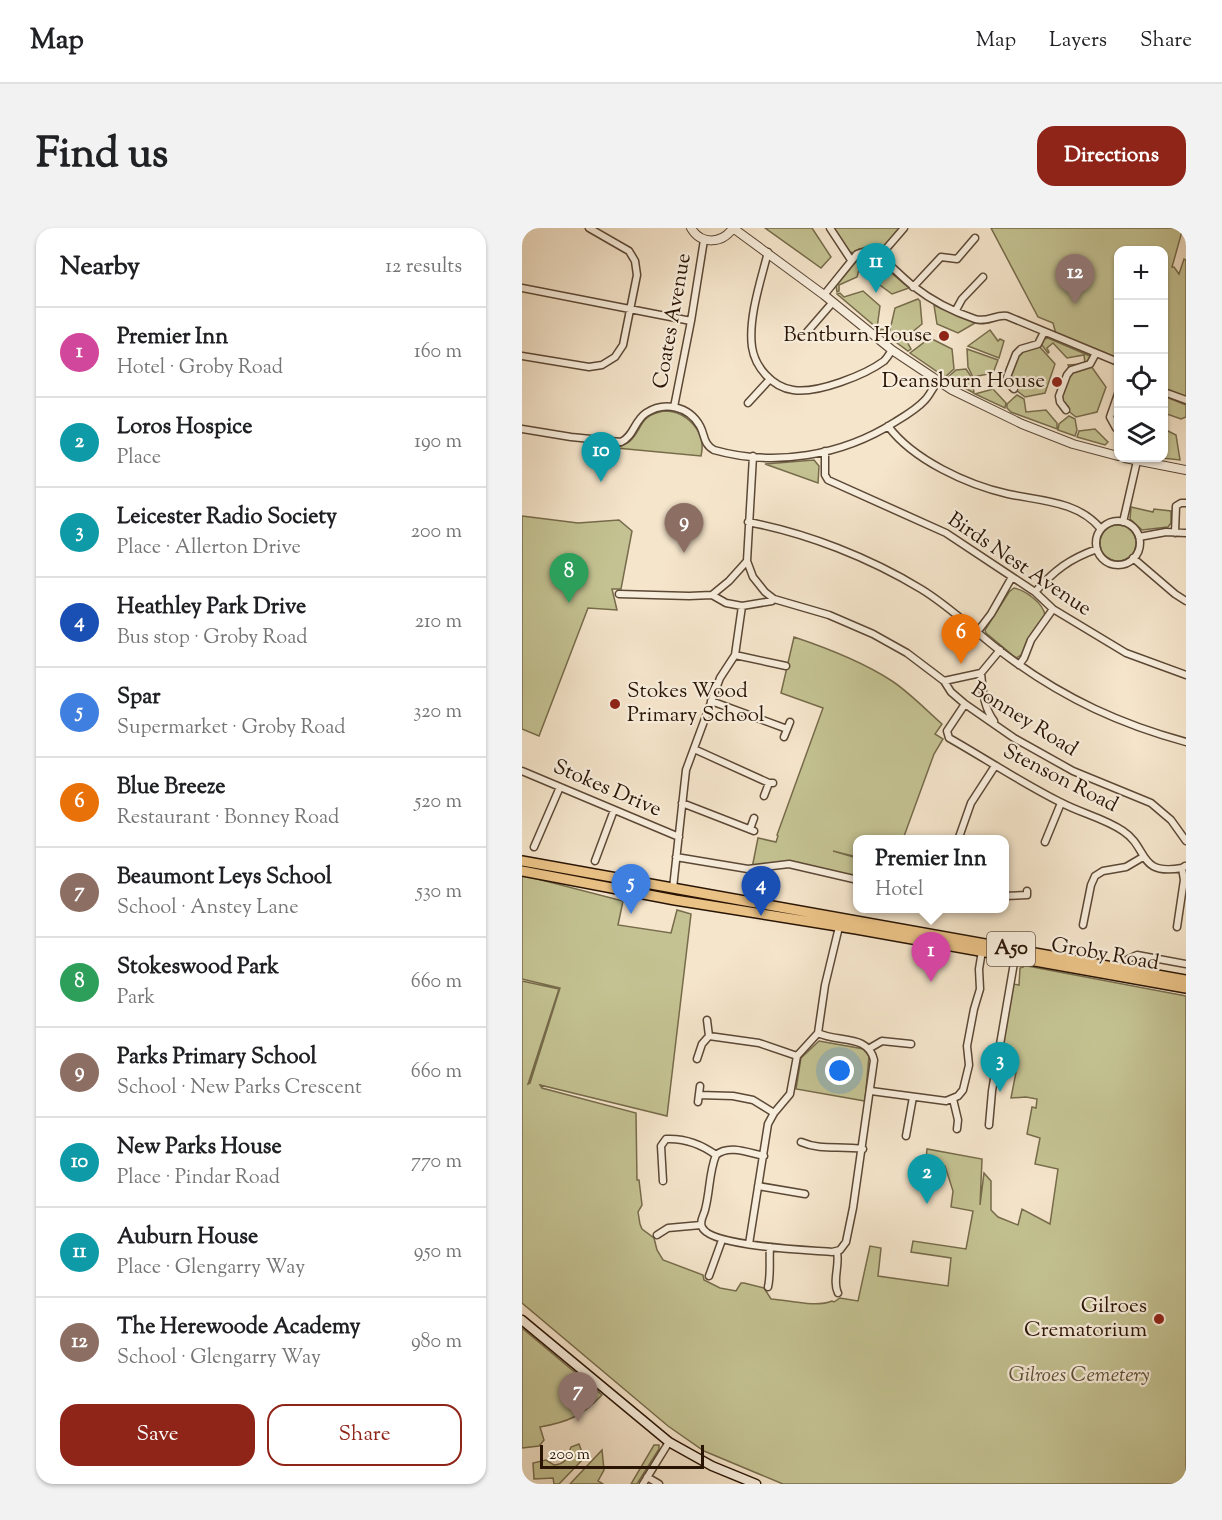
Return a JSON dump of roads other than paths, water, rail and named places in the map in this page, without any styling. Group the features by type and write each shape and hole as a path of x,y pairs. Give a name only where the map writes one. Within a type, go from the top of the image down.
{"main road":[{"name":"Groby Road","path":"522,861 1186,980"},
{"name":"Groby Road","path":"522,871 675,900 982,951 1186,988"},
{"path":"522,1320 669,1442 712,1466 756,1484"}],"street":[{"path":"522,356 590,367 602,365 615,357 623,345 637,275 635,261 623,246 589,228"},
{"path":"691,228 697,236 711,241 724,238 733,228 768,252 892,350 938,381 1022,424 1073,444 1114,455"},
{"path":"830,228 851,260"},
{"path":"879,257 904,228"},
{"path":"914,286 941,257 957,259 975,238"},
{"name":"Coates Avenue","path":"674,407 704,240"},
{"path":"824,295 851,260 865,250 873,252 931,298 956,310 981,320 1007,316 1114,360"},
{"path":"768,252 752,326 751,345 759,367 770,380 794,391 814,390 861,373 884,360 892,350"},
{"path":"956,310 962,299 983,277"},
{"path":"522,288 691,321"},
{"path":"807,332 833,302"},
{"path":"1014,389 1007,377 1016,354 1021,349 1038,344 1044,333"},
{"path":"1066,410 1059,396 1067,375 1071,370 1090,364 1096,353"},
{"path":"748,403 770,380"},
{"path":"522,429 621,442 630,435 637,421 654,408 674,407 695,419 701,428 706,445 710,448 753,456 783,457 825,452 847,445 888,426 924,400 938,381"},
{"path":"1168,393 1186,400"},
{"path":"1114,407 1110,421 1114,426"},
{"path":"888,426 897,439 910,449 958,477 1006,493 1073,508 1094,520 1101,529"},
{"name":"Birds Nest Avenue","path":"825,452 825,475 828,480 946,533 1035,592 1053,609 1126,653 1186,675"},
{"path":"753,456 747,561 753,577 774,599"},
{"path":"1123,522 1137,462"},
{"path":"1142,462 1186,470"},
{"path":"1174,533 1176,506 1182,502 1186,503"},
{"path":"748,522 777,527 803,535 890,573 921,589 1019,664 1085,706 1148,732 1186,742"},
{"path":"1113,522 1123,522 1133,527 1139,537 1139,548 1133,558 1125,563 1110,563 1102,558 1096,541 1101,529 1113,522"},
{"path":"1139,537 1166,532 1186,533"},
{"path":"1035,592 1052,573 1069,560 1097,549"},
{"path":"1133,558 1186,601"},
{"path":"712,595 729,581 747,561"},
{"path":"978,632 1012,577"},
{"path":"619,594 712,595 726,603 742,606 735,656 720,678 686,770 673,888"},
{"name":"Bonney Road","path":"742,606 774,599 829,615 873,634 907,653 944,681 951,692 965,704 998,726 1073,771 1151,803 1171,820 1186,841"},
{"path":"1019,664 1031,640 1053,609"},
{"path":"944,681 981,673 1000,650"},
{"path":"735,656 786,666"},
{"path":"981,673 984,701 988,713 998,726"},
{"path":"711,701 787,729"},
{"name":"Stenson Road","path":"965,704 946,734 995,766 1061,803 1120,829 1153,866 1162,871 1184,867"},
{"path":"784,737 790,722"},
{"path":"694,749 771,783 764,796"},
{"path":"960,835 971,803 995,766"},
{"name":"Stokes Drive","path":"522,771 679,837"},
{"path":"534,847 560,787"},
{"path":"682,803 752,830 754,818"},
{"path":"1045,842 1061,803"},
{"path":"595,861 614,810"},
{"path":"676,857 748,868 789,864 853,879"},
{"path":"1083,925 1095,876 1103,871 1126,867 1143,857"},
{"path":"1177,927 1183,911 1184,867"},
{"path":"1009,896 1027,895 1028,891"},
{"path":"749,1244 768,1124 792,1087 797,1056 819,1033 825,985 839,927 836,916"},
{"path":"871,1091 946,1101 953,1099 963,1090 969,1065 967,1046 980,989 979,969 982,951"},
{"name":"Groby Road","path":"1126,969 1128,959 1137,955 1186,964"},
{"path":"989,1125 992,1091 1015,957"},
{"path":"697,1059 702,1044 709,1036 707,1020"},
{"path":"764,1156 730,1149 722,1150 716,1155 701,1225 708,1234 722,1240 770,1247 837,1252 843,1247 847,1238 863,1149 874,1060 870,1048 858,1041 819,1033"},
{"path":"709,1036 759,1043 797,1056"},
{"path":"870,1048 882,1041 911,1044"},
{"path":"698,1102 700,1086"},
{"path":"699,1095 733,1096 753,1100 774,1113"},
{"path":"906,1136 913,1097"},
{"path":"953,1099 958,1120 957,1129"},
{"path":"663,1181 661,1152 662,1141 666,1139 692,1142 716,1155"},
{"path":"801,1142 816,1148 846,1146 863,1149"},
{"path":"758,1186 806,1194"},
{"path":"657,1235 668,1228 701,1225"},
{"path":"709,1276 722,1240"},
{"path":"768,1287 770,1247"},
{"path":"837,1252 839,1262 836,1286 838,1293"},
{"path":"643,1484 669,1442"},
{"path":"647,1477 659,1484"}],"place":[{"name":"Auburn House","path":"876,293"},
{"name":"The Herewoode Academy","path":"1075,304"},
{"name":"Bentburn House","path":"944,336"},
{"name":"Deansburn House","path":"1057,382"},
{"name":"New Parks House","path":"601,482"},
{"name":"Parks Primary School","path":"684,553"},
{"name":"Stokeswood Park","path":"569,603"},
{"name":"Blue Breeze","path":"961,664"},
{"name":"Stokes Wood Primary School","path":"615,704"},
{"name":"Spar","path":"631,914"},
{"name":"Heathley Park Drive","path":"761,916"},
{"name":"Premier Inn","path":"931,982"},
{"name":"Leicester Radio Society","path":"1000,1092"},
{"name":"Loros Hospice","path":"927,1204"},
{"name":"Gilroes Crematorium","path":"1159,1319"},
{"name":"Beaumont Leys School","path":"578,1422"}],"park label":[{"name":"Gilroes Cemetery","path":"1079,1376"}]}
